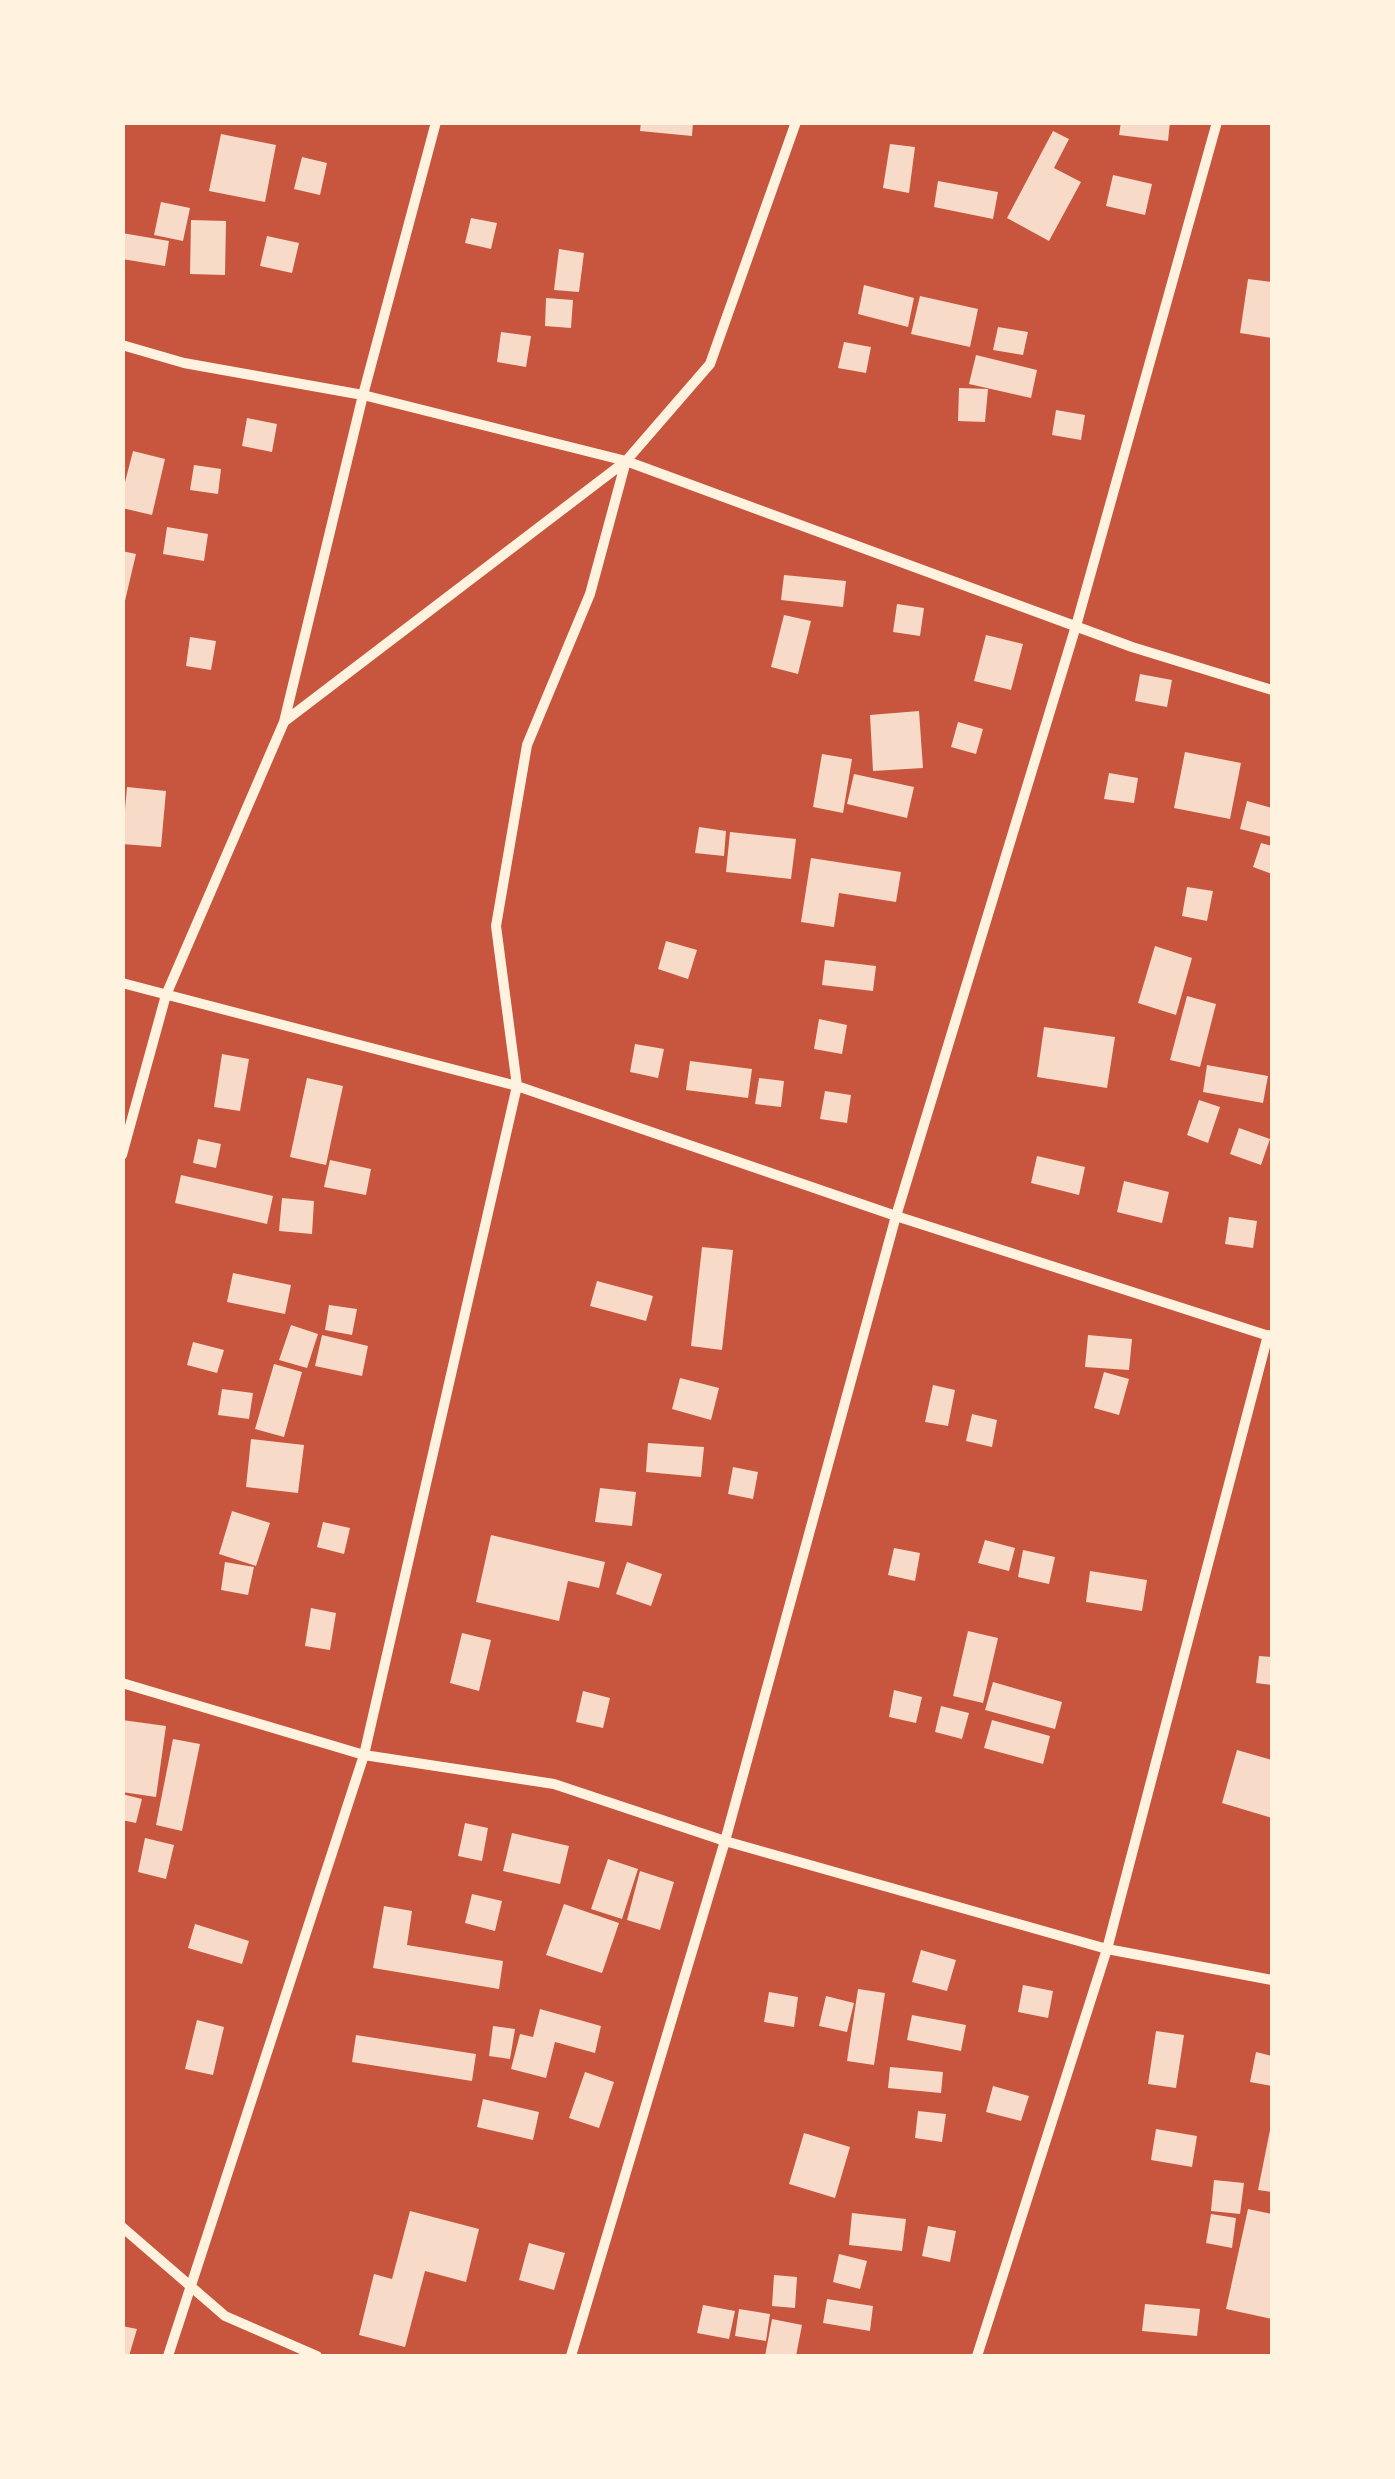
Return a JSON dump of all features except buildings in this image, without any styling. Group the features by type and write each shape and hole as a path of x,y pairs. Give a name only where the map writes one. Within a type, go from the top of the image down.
{"street":[{"path":"122,1154 166,995 284,722 436,122"},
{"path":"284,722 626,460 710,364 796,122"},
{"path":"571,2356 725,1841 896,1216 1076,626 1217,122"},
{"path":"122,345 184,364 364,395 626,460 1132,648 1272,690"},
{"path":"168,2356 364,1755 517,1086 496,926 527,746 590,594 626,460"},
{"path":"122,983 517,1086 896,1216 1270,1336 1108,1948 976,2356"},
{"path":"122,1683 364,1755 554,1784 725,1841 1108,1948 1272,1980"},
{"path":"122,2227 225,2316 317,2356"}]}
